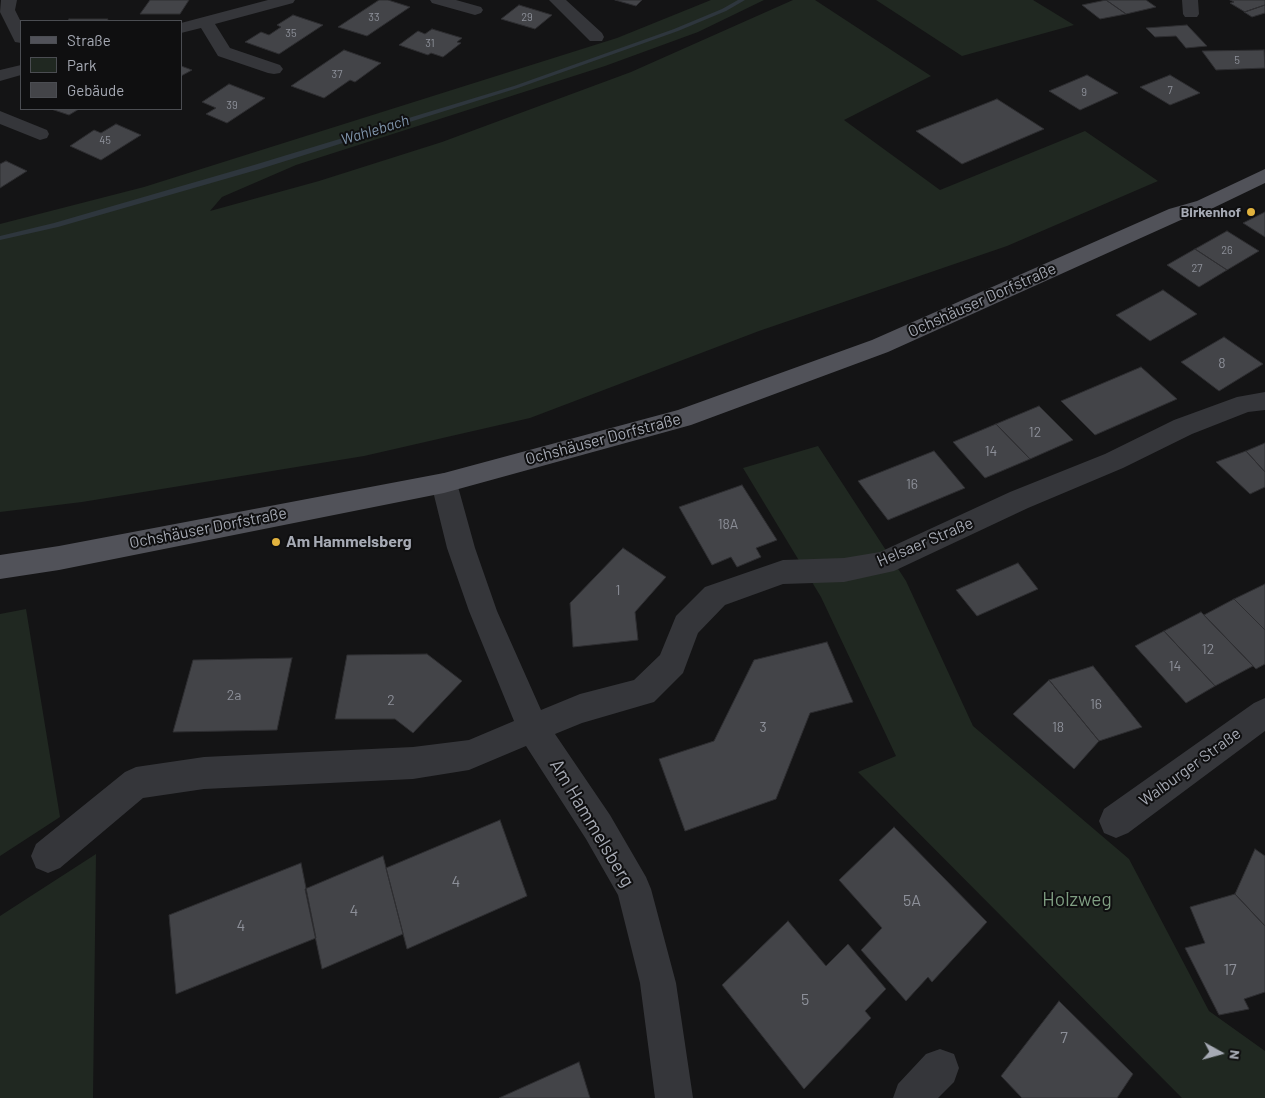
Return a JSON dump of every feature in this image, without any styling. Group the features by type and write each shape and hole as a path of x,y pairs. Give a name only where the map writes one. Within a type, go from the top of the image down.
{"main road":[{"name":"Ochshäuser Dorfstraße","path":"0,567 59,558 444,483 682,418 880,346 1176,214 1204,205 1260,173"}],"street":[{"path":"8,0 7,10 20,36"},
{"path":"182,28 287,0"},
{"path":"438,0 475,10"},
{"path":"557,0 596,37"},
{"path":"205,22 224,52 274,69"},
{"path":"0,76 20,70"},
{"path":"0,117 40,134"},
{"name":"Helsaer Straße","path":"533,729 580,709 642,692 672,663 686,625 715,596 783,572 844,570 884,563 1019,500 1114,461 1183,427 1246,403 1265,401"},
{"name":"Am Hammelsberg","path":"444,483 461,548 483,611 533,729 598,827 634,889 658,983 674,1098"},
{"name":"Walburger Straße","path":"1116,820 1265,713"},
{"path":"48,856 136,783 204,773 413,763 469,755 533,729"},
{"path":"912,1098 940,1068"}],"green space":[{"path":"711,0 764,0 698,32 605,66 296,165 222,197 210,211 319,181 442,142 631,72 793,0 815,0 931,76 844,120 940,190 1085,131 1158,181 1007,246 759,331 530,418 364,456 82,502 0,512 0,224 144,187 617,38"},
{"path":"876,0 1033,0 1074,25 962,56"},
{"name":"Holzweg","path":"818,446 906,581 973,726 1129,859 1209,1011 1265,1051 1265,1098 1182,1098 858,772 896,756 821,597 743,468"},
{"path":"26,609 60,817 0,856 0,614"},
{"path":"96,854 93,1098 0,1098 0,916"}],"building":[{"path":"150,0 189,0 180,14 140,14"},
{"path":"379,0 388,0 410,7 367,36 338,27"},
{"path":"615,0 642,0 636,6"},
{"path":"1106,0 1126,14 1100,19 1082,5"},
{"path":"1106,0 1146,0 1156,7 1126,14"},
{"path":"1230,0 1265,0 1265,5 1245,12 1230,3 1234,2"},
{"path":"519,5 552,15 535,29 501,19"},
{"path":"1265,5 1265,13 1252,17 1244,12"},
{"path":"293,15 323,25 279,54 245,42 261,32 269,35 281,27 277,25"},
{"path":"69,19 108,19 108,20"},
{"path":"1187,25 1207,46 1186,48 1176,36 1155,37 1146,28"},
{"path":"432,29 462,38 457,42 461,43 443,57 431,53 428,55 399,45 418,31 425,34"},
{"path":"344,50 381,63 355,82 350,80 324,98 291,86"},
{"path":"1264,50 1265,68 1216,70 1202,51"},
{"path":"182,66 192,70 182,75"},
{"path":"1087,75 1118,93 1080,110 1049,91"},
{"path":"1170,75 1200,93 1170,105 1140,87"},
{"path":"229,84 265,98 227,123 206,114 216,108 202,102"},
{"path":"997,99 1044,129 962,164 916,131"},
{"path":"54,110 77,110 69,115"},
{"path":"116,124 141,135 101,160 70,146 94,130 101,133"},
{"path":"6,161 27,171 0,188 0,164"},
{"path":"1265,212 1265,237 1243,223"},
{"path":"1227,231 1259,251 1227,270 1195,249"},
{"path":"1195,249 1227,270 1199,287 1167,265"},
{"path":"1163,290 1197,314 1150,341 1116,315"},
{"path":"1224,337 1263,364 1219,391 1181,362"},
{"path":"1141,367 1177,399 1095,435 1061,401"},
{"path":"1039,406 1073,440 1030,459 996,424"},
{"path":"996,424 1030,459 985,478 953,442"},
{"path":"1265,443 1265,472 1246,451"},
{"path":"934,451 965,488 888,520 858,481"},
{"path":"1246,451 1265,472 1265,487 1250,494 1216,462"},
{"path":"742,485 777,540 756,548 761,557 737,567 731,557 712,565 679,507"},
{"path":"623,548 666,577 635,612 638,640 573,647 570,603"},
{"path":"1018,563 1038,589 977,616 956,590"},
{"path":"1265,584 1265,630 1234,599"},
{"path":"1234,599 1265,630 1265,664 1256,669 1204,615"},
{"path":"1201,612 1253,666 1215,686 1164,631"},
{"path":"1164,631 1215,686 1186,703 1135,646"},
{"path":"827,642 853,702 810,713 776,799 685,831 659,759 714,741 754,660"},
{"path":"427,654 462,681 413,733 395,719 335,719 347,655"},
{"path":"292,658 277,730 173,732 193,660"},
{"path":"1093,666 1142,727 1099,741 1049,680"},
{"path":"1049,680 1099,741 1074,769 1013,714"},
{"path":"500,820 527,896 407,949 386,868"},
{"path":"894,827 987,922 932,982 928,977 906,1001 861,950 882,928 839,880"},
{"path":"1255,849 1265,856 1265,926 1235,894"},
{"path":"383,856 403,934 322,969 305,889"},
{"path":"301,863 316,938 176,994 169,915"},
{"path":"1235,894 1265,926 1265,992 1244,999 1249,1009 1219,1015 1185,948 1205,943 1190,907"},
{"path":"788,921 826,966 848,944 886,989 865,1011 871,1018 804,1089 722,985"},
{"path":"1059,1001 1133,1074 1117,1098 1022,1098 1001,1076"},
{"path":"579,1062 590,1098 499,1098"}],"waterway":[{"name":"Wahlebach","path":"0,238 55,225 257,167 516,87 676,30 724,10 742,0"}],"place":[{"name":"Birkenhof","path":"1251,212"},
{"name":"Am Hammelsberg","path":"276,542"}]}
